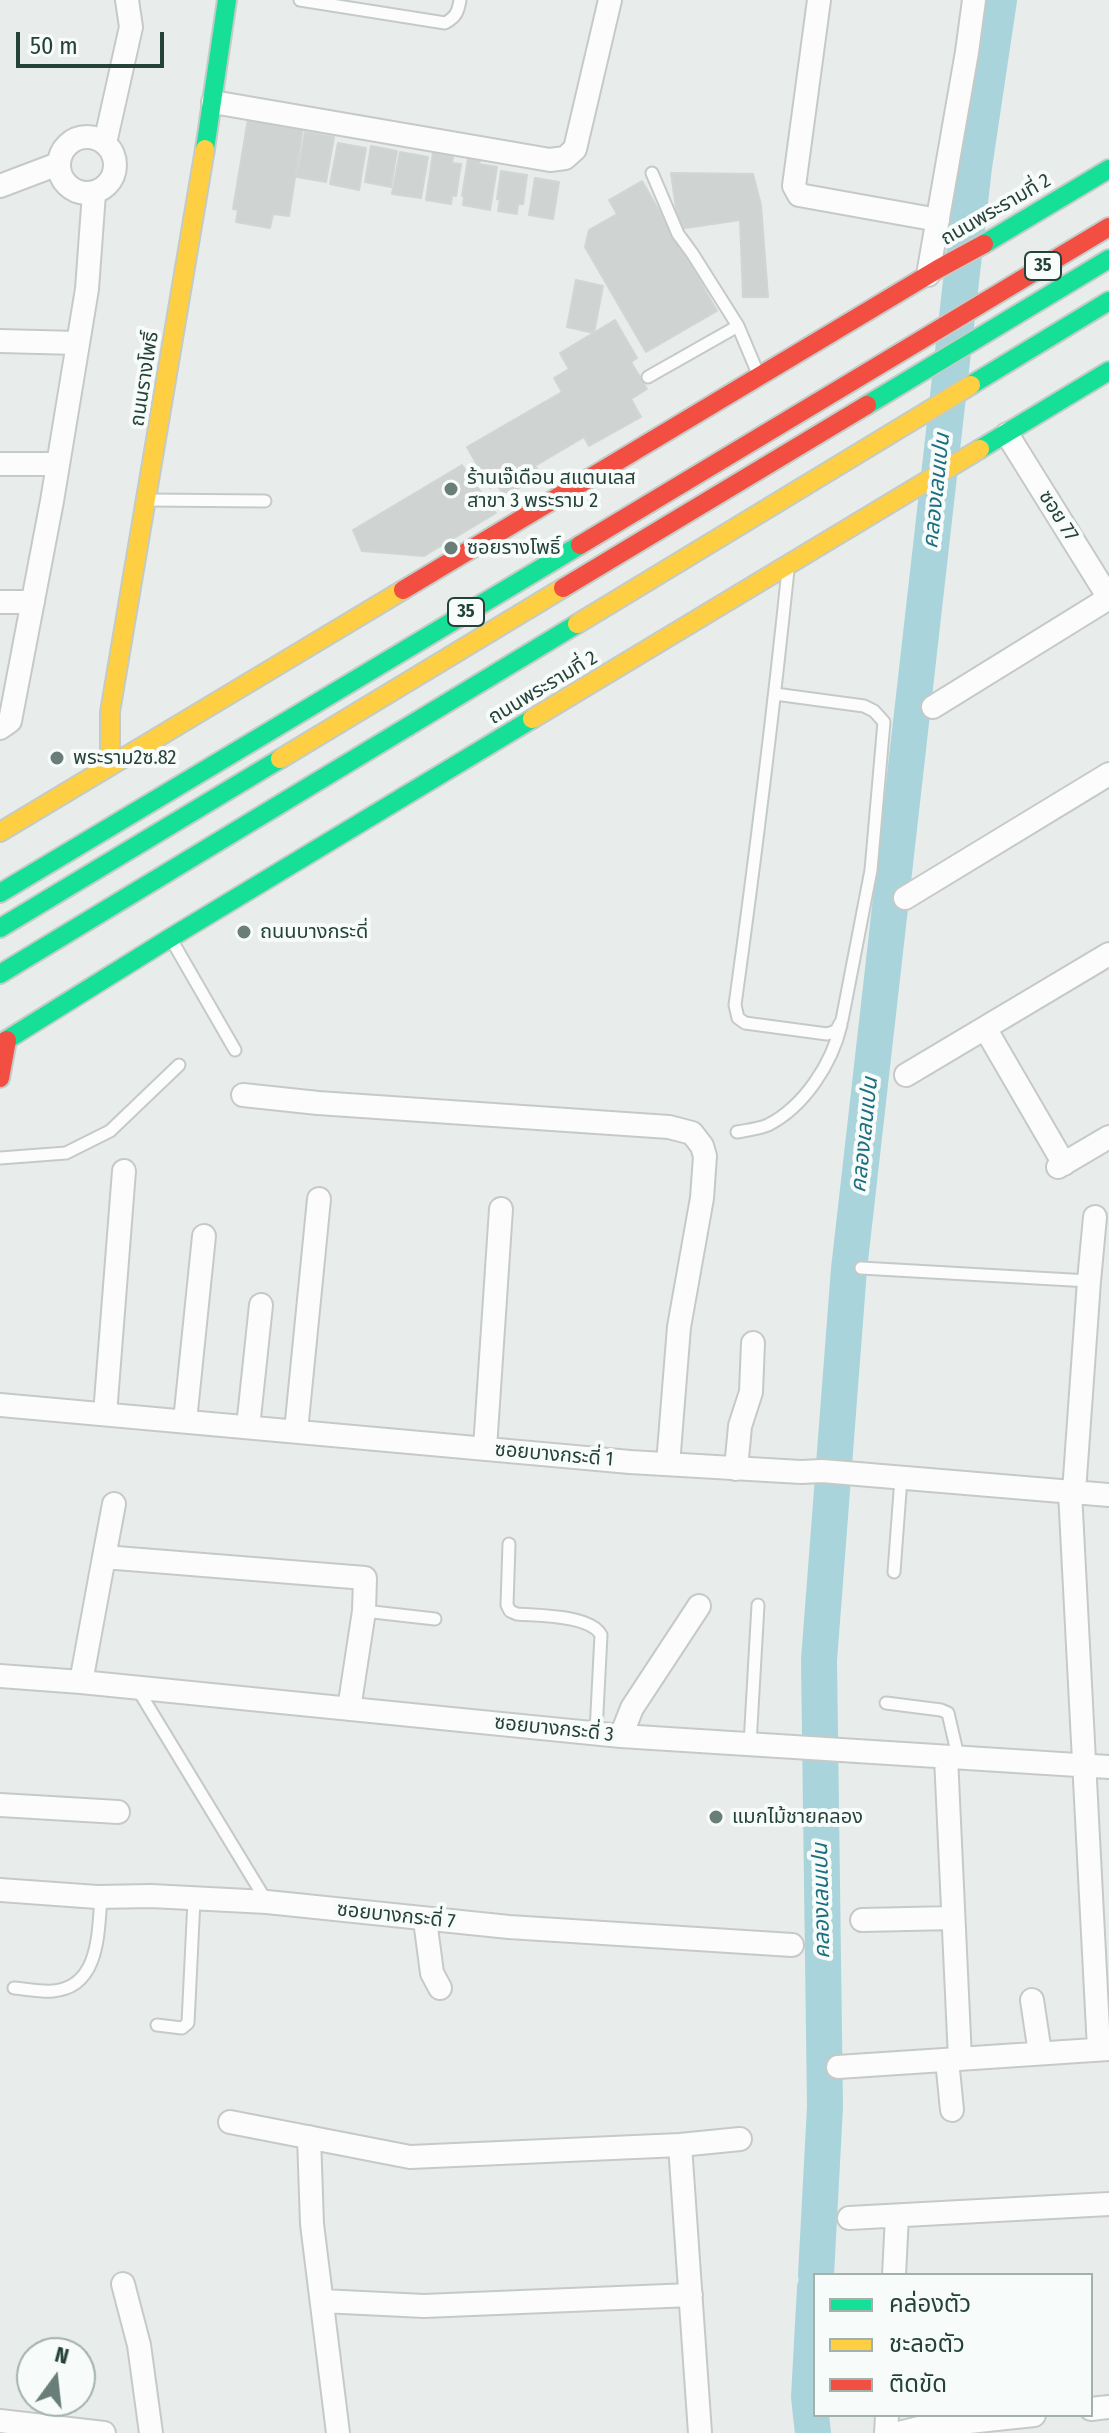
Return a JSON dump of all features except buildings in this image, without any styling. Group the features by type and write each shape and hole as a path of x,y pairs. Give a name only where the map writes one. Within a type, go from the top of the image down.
{"main road":[{"name":"ถนนรางโพธิ์","path":"110,765 110,712 213,102 227,0"},
{"name":"ถนนพระรามที่ 2","path":"0,832 1109,169"},
{"name":"35","path":"0,893 1109,225"},
{"path":"0,928 1109,259"},
{"path":"0,974 1109,301"},
{"name":"ถนนพระรามที่ 2","path":"3,1042 1109,371"},
{"name":"ถนนพระรามที่ 2","path":"0,988 787,518"},
{"path":"0,1078 3,1042"}],"street":[{"path":"105,143 131,27 127,0"},
{"path":"213,102 550,160 565,158 575,149 610,0"},
{"path":"819,0 794,186 799,195 938,220"},
{"path":"933,272 938,220 974,0"},
{"path":"88,137 105,143 111,150 116,167 109,183 94,193 86,194 69,188 59,173 58,164 65,148 79,138 88,137"},
{"path":"0,186 58,164"},
{"path":"0,728 10,721 58,464 87,289 94,193"},
{"path":"0,341 78,343"},
{"name":"ซอย 77","path":"1007,434 1109,598"},
{"path":"0,464 58,464"},
{"path":"933,707 1109,598"},
{"path":"0,602 33,602"},
{"path":"905,898 1109,774"},
{"path":"906,1075 1109,954"},
{"path":"985,1028 1061,1166 1109,1137"},
{"path":"243,1095 669,1127 692,1133 698,1138 705,1156 702,1198 679,1327 668,1464"},
{"path":"105,1414 124,1171"},
{"path":"296,1431 319,1199"},
{"path":"485,1448 501,1209"},
{"path":"838,2067 1104,2049 1083,1765 1072,1492 1095,1217"},
{"path":"185,1421 204,1236"},
{"path":"248,1427 261,1305"},
{"path":"736,1469 740,1426 751,1392 753,1343"},
{"name":"ซอยบางกระดี่ 1","path":"0,1405 668,1464 836,1472 1109,1495"},
{"path":"81,1682 114,1504"},
{"path":"104,1557 376,1579 364,1611 349,1709"},
{"path":"621,1736 632,1708 699,1606"},
{"name":"ซอยบางกระดี่ 3","path":"0,1676 621,1736 1109,1767"},
{"path":"952,1757 952,2110"},
{"path":"0,1805 118,1812"},
{"name":"ซอยบางกระดี่ 7","path":"0,1890 101,1897 151,1896 267,1902 425,1920 792,1945"},
{"path":"862,1920 953,1918"},
{"path":"425,1920 432,1973 440,1988"},
{"path":"1032,2000 1040,2053"},
{"path":"230,2122 410,2157 680,2145 740,2139"},
{"path":"309,2137 312,2224 338,2433"},
{"path":"680,2145 700,2433"},
{"path":"849,2218 1109,2204"},
{"path":"894,2273 897,2216"},
{"path":"123,2284 139,2345 151,2433"},
{"path":"322,2301 424,2306 691,2295"},
{"path":"899,2433 923,2427 1016,2417"},
{"path":"0,2421 104,2433"}],"lane":[{"path":"300,0 445,23 458,12 460,0"},
{"path":"652,173 678,234 738,326 759,377"},
{"path":"648,377 738,326"},
{"path":"147,500 265,501"},
{"path":"788,566 775,694 735,1005 738,1018 745,1023 827,1034 836,1031 842,1020"},
{"path":"737,1132 768,1125 795,1105 830,1059 842,1020 871,870 884,722 864,706 775,694"},
{"path":"170,938 235,1050"},
{"path":"0,1158 66,1153 110,1131 179,1065"},
{"path":"861,1268 1089,1281"},
{"path":"894,1572 901,1478"},
{"path":"509,1544 507,1605 510,1611 584,1621 597,1626 601,1635 596,1732"},
{"path":"750,1744 758,1605"},
{"path":"364,1611 435,1619"},
{"path":"137,1688 267,1902"},
{"path":"886,1703 948,1713 952,1757"},
{"path":"14,1988 53,1991 74,1984 84,1976 92,1961 98,1936 101,1897"},
{"path":"157,2025 182,2028 188,2023 194,1900"}],"waterway":[{"name":"คลองเลนเปน","path":"816,2273 825,2107 819,1660 849,1269 974,167 999,0"},
{"name":"คลองเลนเปน","path":"813,2324 809,2397 813,2433"}],"traffic: fast":[{"path":"205,149 227,0"},
{"path":"984,244 1109,169"},
{"path":"867,405 1109,259"},
{"path":"971,385 1109,301"},
{"path":"980,449 1109,371"},
{"path":"0,893 580,545"},
{"path":"0,974 577,624"},
{"path":"0,1044 532,719"},
{"path":"0,928 280,759"}],"traffic: slow":[{"path":"110,765 110,712 205,149"},
{"path":"577,624 971,385"},
{"path":"532,719 980,449"},
{"path":"280,759 563,588"},
{"path":"0,832 403,590"}],"traffic: jam":[{"path":"580,545 1109,227"},
{"path":"403,590 984,244"},
{"path":"563,588 867,405"},
{"path":"0,1078 7,1040"}],"place":[{"name":"ร้านเจ๊เดือน สแตนเลส สาขา 3 พระราม 2","path":"451,489"},
{"name":"ซอยรางโพธิ์","path":"451,548"},
{"name":"พระราม2ซ.82","path":"57,758"},
{"name":"ถนนบางกระดี่","path":"244,932"},
{"name":"แมกไม้ชายคลอง","path":"716,1817"}]}
